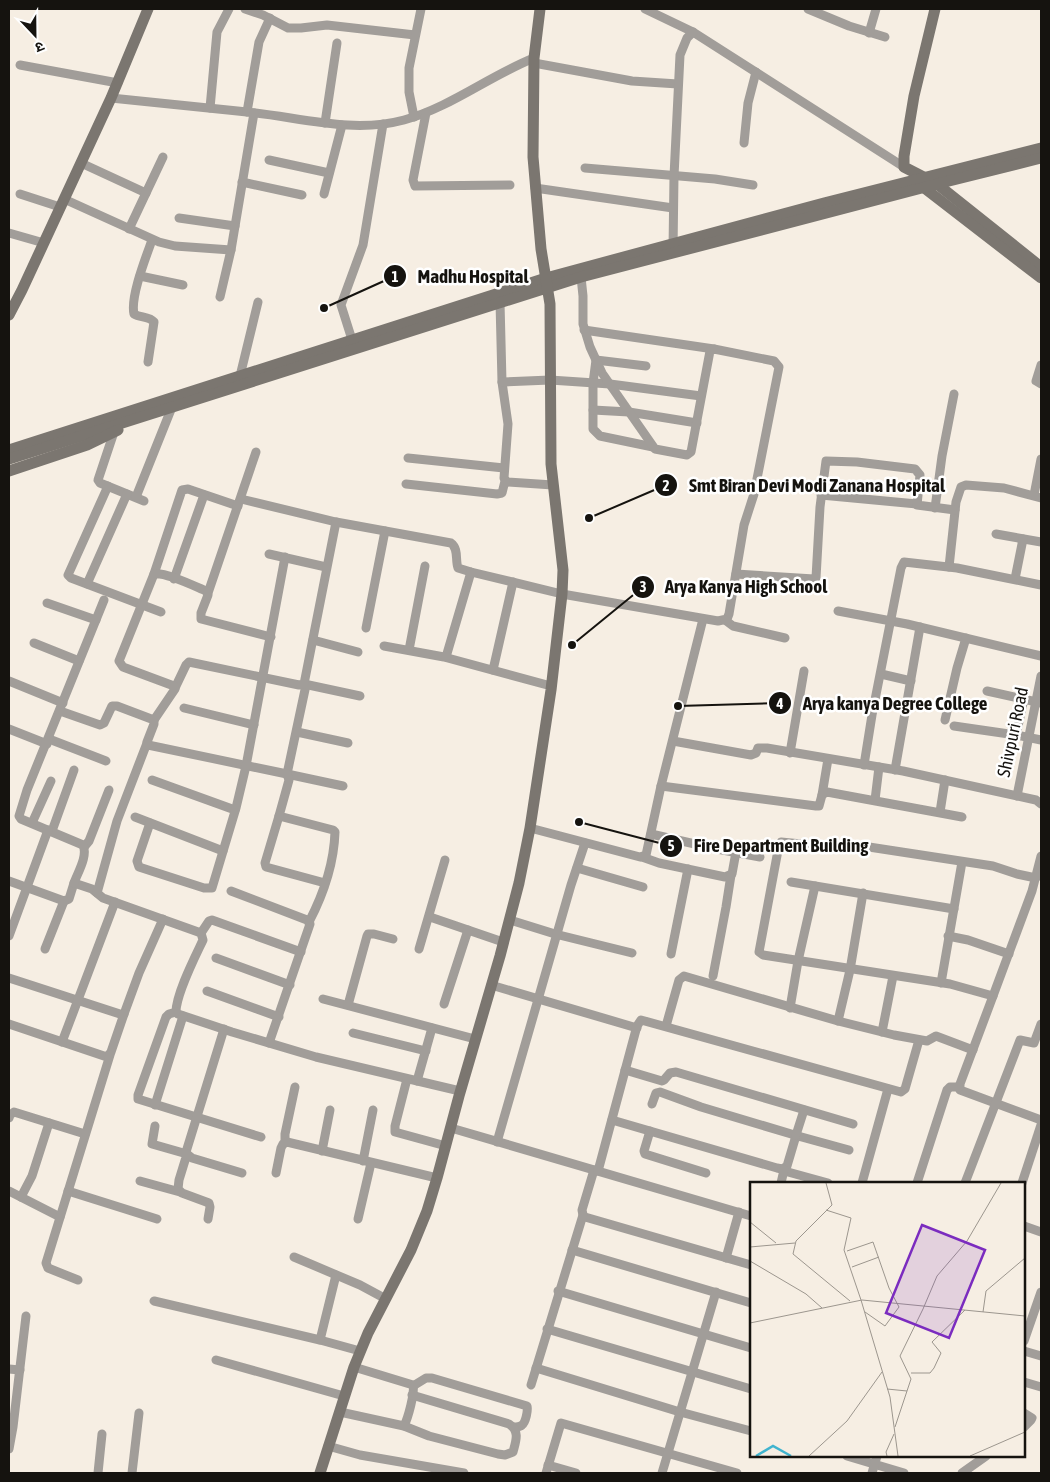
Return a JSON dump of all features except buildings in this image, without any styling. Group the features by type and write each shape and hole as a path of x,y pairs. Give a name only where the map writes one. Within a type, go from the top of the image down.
{"main road":[{"path":"9,315 118,83 148,9"},
{"path":"320,1473 360,1351 411,1250 427,1211 510,920 530,828 551,686 562,594 563,555 553,485 550,304 542,254 533,157 534,61 540,9"},
{"path":"935,9 915,89 904,156 904,167 1013,251 1041,266"},
{"path":"9,459 89,429 547,283 923,182 1041,148"},
{"path":"923,182 937,184 1041,158"},
{"path":"937,184 1041,278"},
{"path":"427,321 500,302 547,283 581,277 672,248"},
{"path":"9,443 106,412 145,411 172,407 189,397"},
{"path":"9,471 87,445 114,432 145,411"},
{"path":"9,450 89,429"}],"street":[{"path":"210,108 217,32 229,9"},
{"path":"245,9 294,29 327,25 415,34"},
{"path":"414,117 409,92 410,58 421,9"},
{"path":"644,9 694,32 904,167"},
{"path":"808,9 885,38"},
{"path":"869,33 876,9"},
{"path":"220,297 231,250 242,182 260,37 270,18"},
{"path":"672,248 680,55 687,38 694,32"},
{"path":"325,123 337,43"},
{"path":"111,98 364,126 383,124 426,113 517,65 534,61 632,81 678,84"},
{"path":"20,65 118,83"},
{"path":"744,143 748,103 756,72"},
{"path":"426,113 413,180 415,186 510,185"},
{"path":"353,345 341,305 363,246 383,124"},
{"path":"324,194 342,125"},
{"path":"128,229 163,157"},
{"path":"269,160 329,173"},
{"path":"81,163 146,193"},
{"path":"585,168 752,184"},
{"path":"242,182 302,196"},
{"path":"535,188 673,208"},
{"path":"20,194 62,203 152,240 175,246 231,250"},
{"path":"179,218 235,226"},
{"path":"9,232 44,243"},
{"path":"148,362 154,322 150,318 137,316 133,311 140,276 152,240"},
{"path":"140,276 183,285"},
{"path":"581,277 584,330 596,360 653,447 659,451 689,454 692,449 708,353 714,349"},
{"path":"242,380 258,302"},
{"path":"406,484 502,493 506,481 504,478 504,468 508,424 502,382 500,302"},
{"path":"584,330 714,349 774,362 779,367 754,494 744,525 729,614 725,620"},
{"path":"596,360 646,366"},
{"path":"596,360 593,383 593,429 597,434 653,447"},
{"path":"1041,365 1036,381 1041,384"},
{"path":"502,382 550,380 610,384 701,396"},
{"path":"935,508 942,456 954,394"},
{"path":"87,584 136,497 172,407"},
{"path":"593,410 629,412 696,423"},
{"path":"114,432 98,478 100,483 136,497"},
{"path":"256,452 200,616 201,619 271,637"},
{"path":"408,458 504,468"},
{"path":"949,567 959,489 963,485 1004,488 1038,496 1041,459"},
{"path":"736,574 815,579 821,495 826,461 857,462 918,471 920,475 917,504"},
{"path":"506,481 553,485"},
{"path":"108,486 68,575 71,578 160,612"},
{"path":"175,688 173,685 120,664 120,656 154,574 180,492 185,488 204,495 240,503 451,543 456,549 458,568 470,572 562,594 703,619 725,620 733,626 785,638"},
{"path":"174,578 204,495"},
{"path":"821,495 917,504 956,510"},
{"path":"325,883 266,867 265,863 289,780 287,774 297,732 326,567 336,522"},
{"path":"366,628 385,531"},
{"path":"996,534 1041,542"},
{"path":"1015,579 1023,539"},
{"path":"269,554 326,567"},
{"path":"150,823 137,861 139,867 209,888 213,885 246,766 285,557"},
{"path":"864,765 872,715 901,568 904,562 949,567 1041,584"},
{"path":"409,650 425,566"},
{"path":"446,658 470,572"},
{"path":"154,574 174,578 208,593"},
{"path":"493,670 513,582"},
{"path":"84,847 81,843 21,819 18,816 104,600"},
{"path":"48,603 96,620"},
{"path":"838,611 920,627 1041,656"},
{"path":"642,857 647,852 661,786 703,619"},
{"path":"895,770 920,627"},
{"path":"945,720 966,638"},
{"path":"313,640 358,652"},
{"path":"34,643 79,661"},
{"path":"384,646 446,658 551,686"},
{"path":"97,893 117,821 147,744 154,720 175,688 186,664 189,662 360,696"},
{"path":"790,753 804,671"},
{"path":"881,674 911,680"},
{"name":"Shivpuri Road","path":"1016,796 1039,702 1041,676"},
{"path":"9,682 100,725 104,723 110,709 114,706 154,720"},
{"path":"987,691 1039,702"},
{"path":"1016,735 1024,699"},
{"path":"184,708 254,725"},
{"path":"954,726 1041,740"},
{"path":"9,730 106,761"},
{"path":"297,732 348,743"},
{"path":"673,741 751,755 760,748 895,770 1036,800 1041,803"},
{"path":"147,744 343,786"},
{"path":"661,786 819,806 828,759"},
{"path":"875,800 879,768"},
{"path":"9,936 26,888 74,770"},
{"path":"152,780 235,810"},
{"path":"940,812 945,780"},
{"path":"32,823 50,781"},
{"path":"45,949 64,902 69,899 84,856 84,847 89,841 109,790"},
{"path":"822,795 827,792 962,817"},
{"path":"269,1043 325,883 334,843 334,830 280,816"},
{"path":"135,817 223,851"},
{"path":"530,828 642,857 650,861 724,876 730,875"},
{"path":"651,834 760,857"},
{"path":"497,1142 585,842"},
{"path":"993,996 960,986 850,970 764,955 759,952 779,845 781,842 842,848 856,845 993,866 1036,878"},
{"path":"713,976 730,875 736,852"},
{"path":"959,1087 1036,878 1041,856"},
{"path":"419,949 430,917 445,860"},
{"path":"940,983 962,862"},
{"path":"577,868 643,887"},
{"path":"671,954 688,869"},
{"path":"9,882 64,902"},
{"path":"791,882 954,909"},
{"path":"74,883 92,889 103,898 201,933"},
{"path":"790,1008 798,961 815,886"},
{"path":"231,891 277,907 310,922"},
{"path":"838,1021 850,970 863,893"},
{"path":"62,1042 115,902"},
{"path":"430,917 503,942"},
{"path":"78,1280 48,1268 46,1265 110,1055 139,973 163,920"},
{"path":"155,1105 179,1014 181,993 203,940 201,933 209,921 215,920 301,952"},
{"path":"510,920 632,953"},
{"path":"444,1004 468,930"},
{"path":"348,1005 366,936 374,934 393,938"},
{"path":"948,936 968,940 1009,954"},
{"path":"216,958 290,985"},
{"path":"666,1026 679,980 684,976 838,1021 919,1040 929,1041 936,1036 973,1050"},
{"path":"882,1032 893,976"},
{"path":"9,978 124,1014"},
{"path":"492,985 637,1028"},
{"path":"207,991 279,1017"},
{"path":"324,999 475,1039"},
{"path":"261,1137 139,1100 138,1095 168,1014 179,1014 316,1057 460,1091"},
{"path":"531,1385 572,1250 582,1210 612,1120 637,1028 641,1020 901,1092 905,1089 919,1040"},
{"path":"9,1024 104,1056 110,1055"},
{"path":"965,1182 1020,1040 1035,1042 1041,1024"},
{"path":"417,1081 432,1028"},
{"path":"180,1192 178,1186 186,1149 224,1029"},
{"path":"353,1033 426,1052"},
{"path":"625,1070 662,1081 670,1073 676,1072 853,1124"},
{"path":"408,1079 395,1132 446,1146"},
{"path":"276,1173 285,1143 285,1134 295,1087"},
{"path":"917,1182 947,1090 950,1087 959,1087 962,1091 994,1104 1041,1120"},
{"path":"862,1182 888,1088"},
{"path":"652,1104 655,1095 660,1092 849,1150"},
{"path":"322,1151 330,1110"},
{"path":"358,1219 373,1110"},
{"path":"781,1182 783,1169 787,1166 804,1110"},
{"path":"9,1118 14,1112 85,1134"},
{"path":"612,1120 825,1182"},
{"path":"21,1197 32,1176 49,1123"},
{"path":"1022,1182 1041,1125"},
{"path":"155,1126 152,1144 242,1173"},
{"path":"451,1128 750,1216"},
{"path":"650,1131 644,1151 645,1154 706,1173"},
{"path":"285,1143 437,1178"},
{"path":"140,1181 180,1192 209,1203 208,1219"},
{"path":"9,1191 60,1217"},
{"path":"68,1191 157,1219"},
{"path":"726,1258 739,1212"},
{"path":"582,1215 750,1265"},
{"path":"1025,1226 1041,1232"},
{"path":"572,1250 750,1303"},
{"path":"294,1257 386,1299"},
{"path":"320,1340 336,1275"},
{"path":"558,1291 750,1348"},
{"path":"662,1473 716,1292"},
{"path":"1025,1339 1038,1314 1041,1292"},
{"path":"154,1301 360,1351"},
{"path":"9,1449 26,1316"},
{"path":"547,1329 750,1389"},
{"path":"1025,1351 1041,1356"},
{"path":"216,1360 344,1396"},
{"path":"354,1367 408,1382 413,1391 514,1427 520,1427 523,1424 528,1410 526,1406 432,1378 422,1380 413,1391 404,1426"},
{"path":"536,1368 680,1412 750,1431"},
{"path":"9,1369 20,1370"},
{"path":"1025,1382 1041,1387"},
{"path":"340,1412 404,1426 429,1436 505,1455 513,1452 517,1435 514,1427"},
{"path":"132,1473 139,1413"},
{"path":"1025,1414 1032,1418 1025,1426"},
{"path":"576,1473 547,1469 561,1423 668,1453 722,1471 737,1473"},
{"path":"98,1473 102,1434"},
{"path":"328,1446 360,1455 464,1473"},
{"path":"854,1457 876,1460 904,1473"},
{"path":"962,1473 985,1457"},
{"path":"872,1473 876,1460"}],"place":[{"name":"Madhu Hospital","path":"324,308"},
{"name":"Smt Biran Devi Modi Zanana Hospital","path":"589,518"},
{"name":"Arya Kanya High School","path":"572,645"},
{"name":"Arya kanya Degree College","path":"678,706"},
{"name":"Fire Department Building","path":"579,822"}]}
